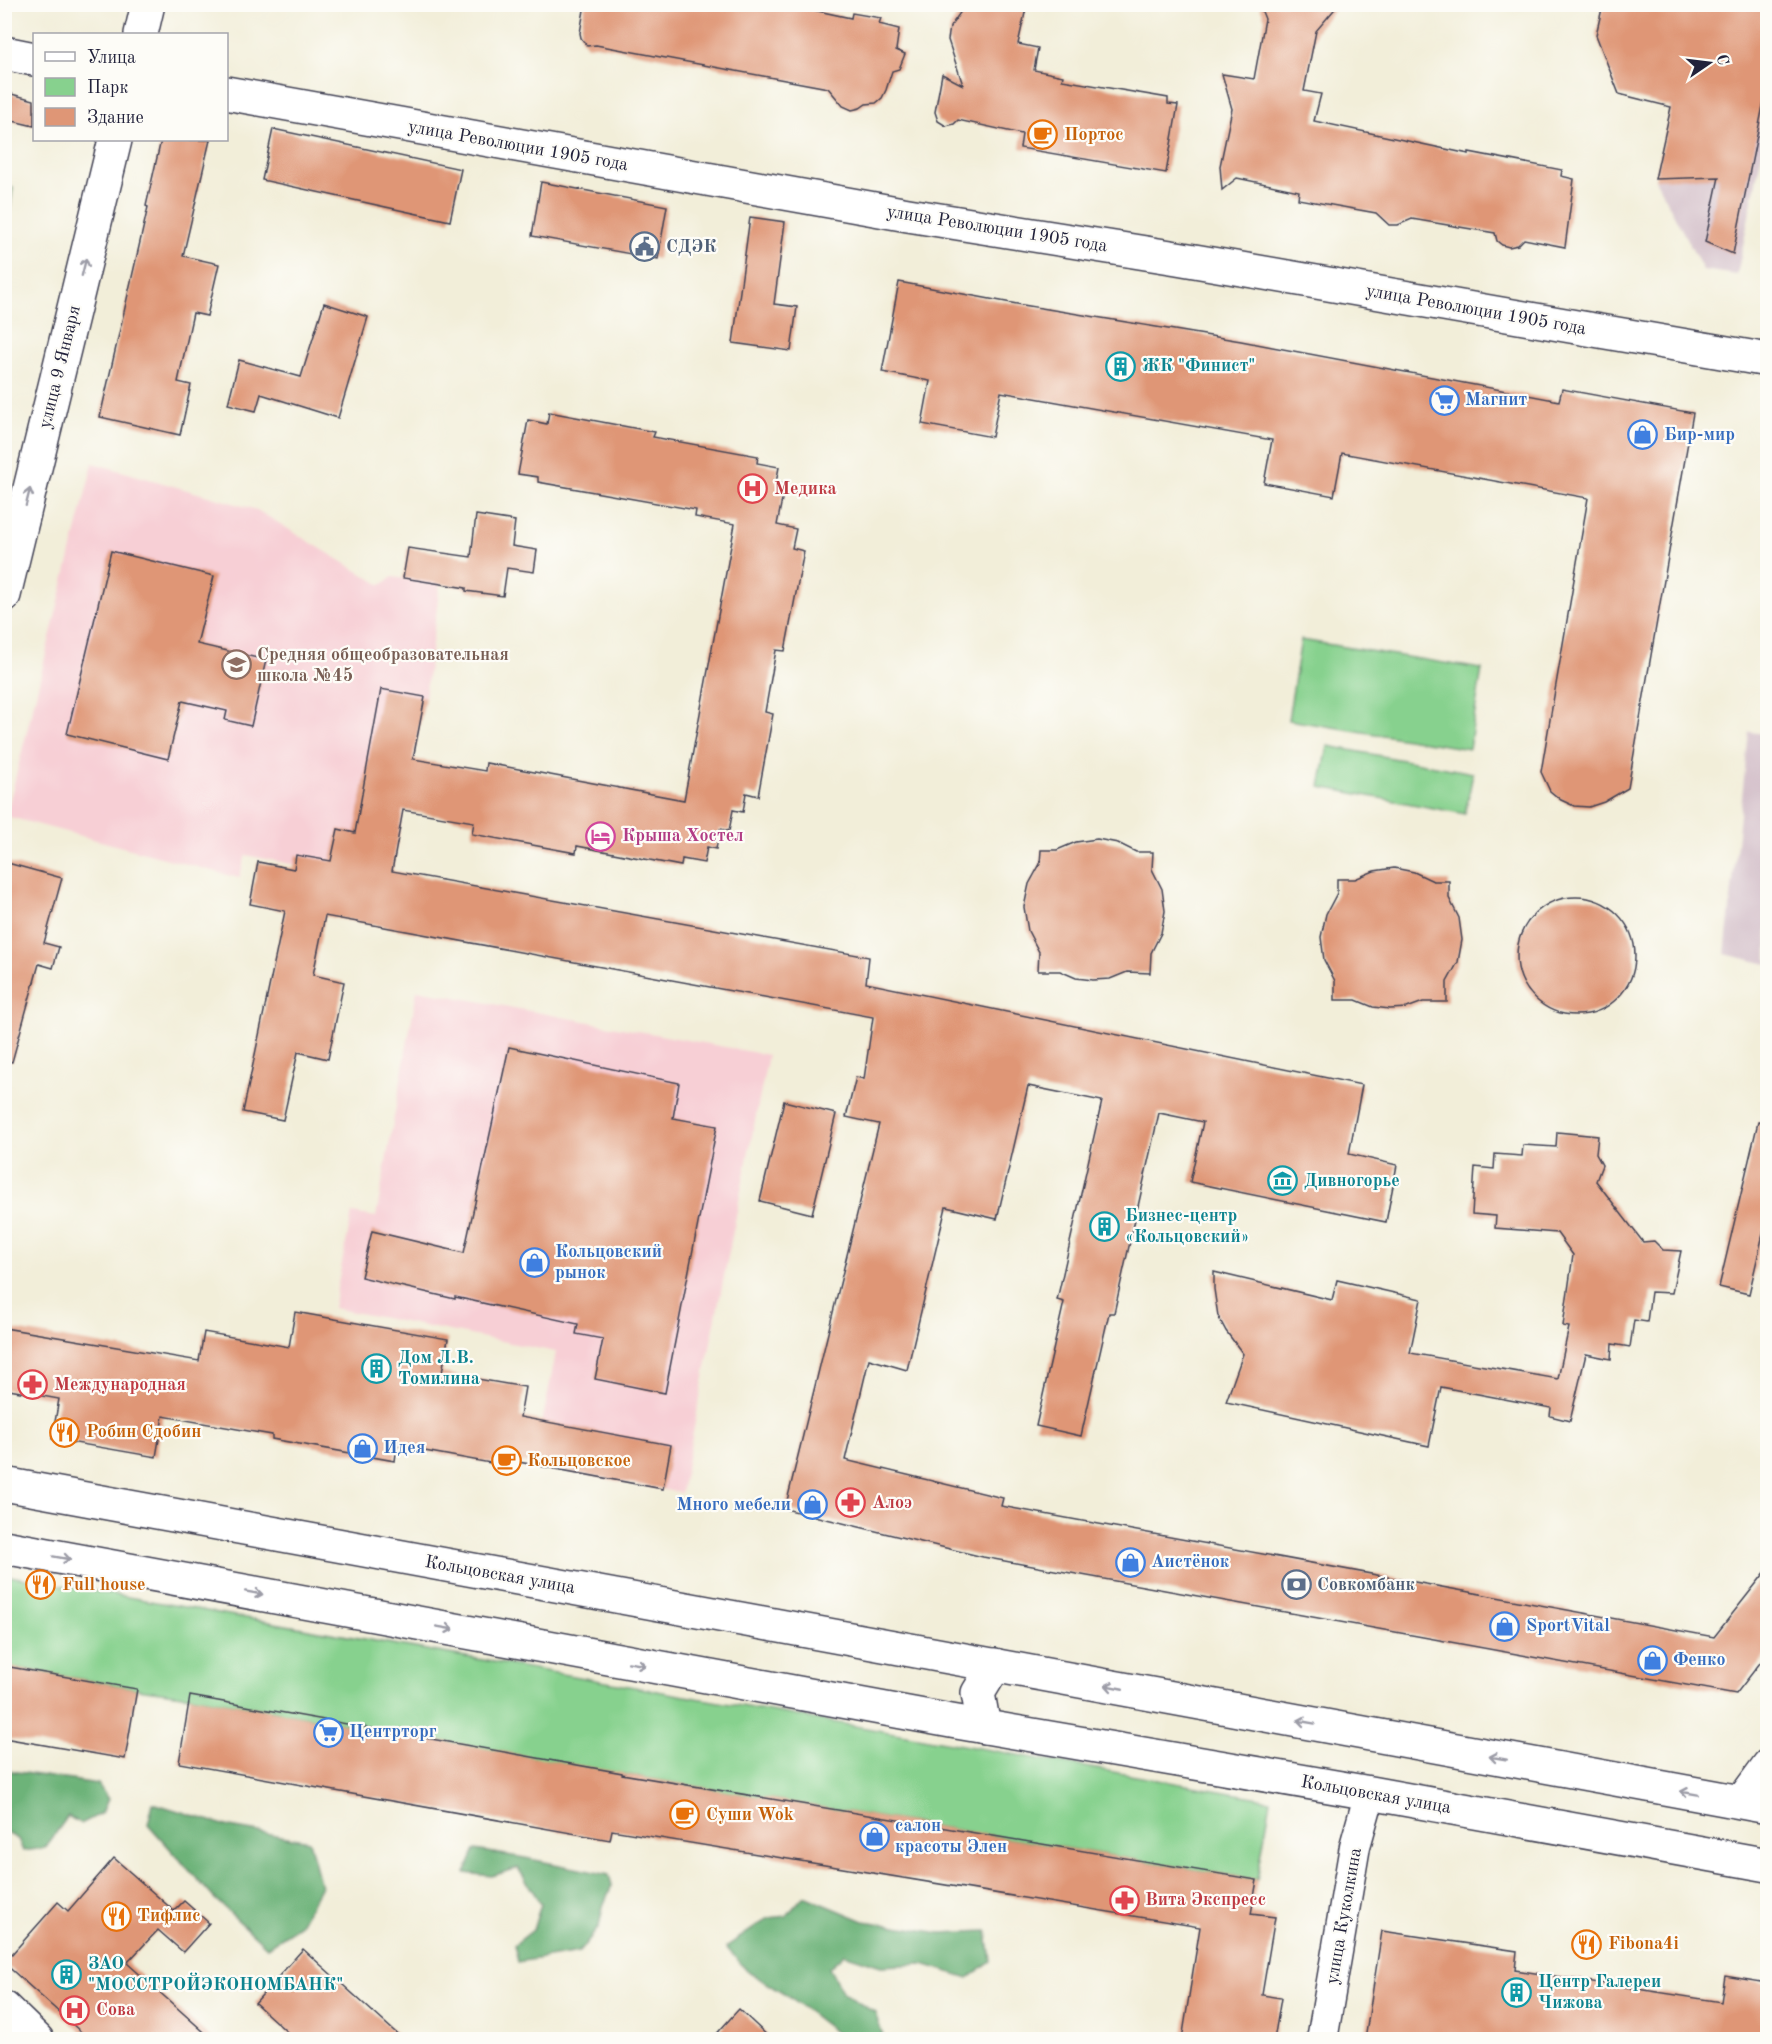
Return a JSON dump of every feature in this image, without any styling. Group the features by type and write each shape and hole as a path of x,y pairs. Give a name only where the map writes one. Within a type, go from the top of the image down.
{"main road":[{"path":"141,33 148,4"},
{"path":"4,53 33,59"},
{"name":"улица Революции 1905 года","path":"228,93 908,215 1177,258 1767,360"},
{"name":"улица 9 Января","path":"4,595 115,141"},
{"name":"Кольцовская улица","path":"4,1484 1754,1805"},
{"name":"Кольцовская улица","path":"4,1547 984,1727 1370,1793 1767,1865"},
{"path":"984,1727 978,1693 995,1665"},
{"path":"4,2008 37,2040"}],"street":[{"path":"1754,1805 1767,1764"},
{"name":"улица Куколкина","path":"1322,2040 1355,1846 1370,1793"}],"shaded area":[{"path":"1693,5 1767,5 1767,127 1737,275 1703,270 1655,179"},
{"name":"Средняя общеобразовательная школа №45","path":"93,463 257,510 381,585 393,577 440,584 425,697 392,871 297,855 295,865 246,855 239,878 6,816"},
{"path":"1749,732 1767,734 1767,964 1725,954"},
{"name":"Кольцовский рынок","path":"417,990 768,1055 681,1493 534,1465 556,1352 333,1308 352,1213 376,1217"}],"green space":[{"path":"4,186 13,188 5,243"},
{"path":"1301,640 1482,669 1469,749 1288,720"},
{"path":"1328,746 1473,773 1465,814 1320,787"},
{"path":"4,1575 1271,1800 1257,1880 657,1780 191,1696 5,1666"},
{"path":"4,1770 98,1784 108,1799 102,1813 81,1824 68,1816 45,1848 23,1851 18,1839 5,1832"},
{"path":"153,1803 230,1827 309,1841 321,1886 299,1926 267,1947 214,1898 148,1824"},
{"path":"475,1850 609,1875 612,1885 603,1906 599,1927 579,1952 518,1962 514,1945 533,1930 541,1904 518,1868 492,1876 465,1873"},
{"path":"804,1896 864,1921 941,1933 987,1931 991,1961 968,1978 923,1964 881,1966 844,1954 829,1968 843,1993 875,2013 884,2039 844,2039 789,1997 748,1972 726,1947 769,1918 786,1916"}],"building":[{"path":"585,4 785,4 851,18 852,13 881,18 879,24 899,29 896,50 905,54 899,69 892,71 882,98 876,103 866,104 852,110 843,106 828,88 596,45 587,46 580,33"},
{"path":"966,4 1027,4 1018,44 1038,48 1034,70 1063,76 1062,80 1168,98 1168,104 1178,105 1166,173 1020,148 1022,134 958,120 946,126 938,121 935,112 942,74 963,85 948,40 950,27"},
{"path":"1259,4 1339,4 1316,31 1304,91 1321,94 1314,121 1469,154 1469,152 1562,170 1561,176 1574,179 1565,247 1524,239 1518,245 1509,247 1497,241 1495,233 1412,219 1398,225 1389,225 1376,213 1298,199 1299,191 1237,178 1222,190 1220,166 1232,109 1222,74 1254,79 1265,19"},
{"path":"1603,4 1767,4 1767,86 1733,254 1705,242 1719,177 1655,179 1671,107 1619,94 1596,35"},
{"path":"4,92 33,100 33,126 4,119"},
{"path":"273,129 461,169 450,221 262,180"},
{"path":"161,141 210,141 183,256 219,264 207,316 193,313 178,382 191,385 180,435 100,417 148,207 146,206"},
{"path":"541,182 667,206 658,259 532,236"},
{"path":"750,217 785,222 774,304 797,307 791,351 733,343"},
{"path":"899,282 1241,341 1559,401 1562,389 1693,413 1628,788 1604,802 1589,807 1574,806 1561,800 1550,791 1541,772 1588,498 1342,453 1334,496 1264,483 1272,440 1001,392 992,437 922,424 930,381 882,372"},
{"path":"324,303 368,317 338,418 261,394 256,411 228,404 239,360 301,377"},
{"path":"549,412 655,432 653,437 758,456 757,463 779,467 776,483 785,484 777,525 796,529 792,548 804,551 785,651 776,650 765,712 773,714 758,796 746,793 743,812 733,810 729,831 720,829 716,849 707,847 704,863 682,859 681,866 577,846 576,853 472,834 474,822 403,810 392,871 869,957 866,983 1362,1085 1349,1154 1397,1165 1386,1222 1190,1182 1203,1122 1159,1113 1114,1313 1109,1313 1081,1436 1036,1426 1064,1302 1057,1300 1102,1101 1028,1086 997,1219 946,1207 907,1370 869,1359 845,1460 1003,1498 1001,1506 1714,1637 1767,1570 1767,1654 1736,1694 983,1557 785,1509 879,1124 846,1117 856,1077 864,1079 873,1017 325,916 313,975 344,982 328,1059 298,1052 283,1120 243,1112 285,911 250,904 258,862 294,869 296,855 331,861 338,829 355,833 381,689 425,697 413,759 485,771 486,763 684,800 735,524 695,517 696,510 538,482 538,477 518,474 528,420 547,424"},
{"path":"476,515 515,521 512,546 537,550 534,572 507,568 503,596 403,578 408,548 471,557"},
{"path":"111,551 214,576 197,644 266,660 251,726 225,720 227,711 182,701 168,759 67,734"},
{"path":"1097,839 1118,843 1136,852 1153,852 1152,869 1162,889 1165,911 1161,933 1151,953 1150,973 1127,972 1110,979 1093,980 1076,978 1060,971 1038,971 1039,952 1028,931 1024,907 1029,884 1040,864 1041,850 1057,850 1076,842"},
{"path":"4,862 62,878 44,943 59,947 53,968 39,964 12,1062 4,1061"},
{"path":"1394,868 1414,872 1433,881 1449,881 1449,898 1459,918 1462,940 1458,962 1447,982 1447,1002 1423,1002 1407,1008 1390,1009 1373,1007 1356,1000 1335,1000 1335,981 1324,960 1321,937 1326,914 1337,893 1337,879 1355,879 1374,871"},
{"path":"1576,897 1599,901 1618,914 1631,933 1635,956 1631,979 1618,998 1599,1011 1576,1015 1553,1011 1534,998 1521,979 1517,956 1521,933 1534,914 1553,901"},
{"path":"509,1047 679,1083 673,1118 717,1126 665,1393 595,1379 603,1339 576,1334 578,1324 361,1277 372,1231 464,1253"},
{"path":"784,1101 836,1114 812,1214 760,1201"},
{"path":"1758,1122 1767,1123 1767,1217 1749,1294 1719,1287"},
{"path":"1557,1132 1598,1136 1596,1154 1602,1165 1596,1181 1643,1242 1654,1241 1663,1250 1681,1251 1672,1293 1651,1292 1647,1322 1634,1320 1630,1347 1612,1344 1611,1359 1586,1354 1570,1421 1550,1416 1551,1408 1441,1387 1429,1446 1226,1402 1243,1354 1218,1316 1214,1272 1332,1300 1337,1280 1421,1299 1410,1353 1558,1379 1569,1327 1563,1326 1573,1255 1557,1233 1495,1228 1496,1216 1472,1214 1475,1167 1494,1169 1495,1154 1522,1156 1523,1145 1556,1147"},
{"path":"295,1312 448,1339 442,1373 525,1387 520,1417 671,1445 663,1489 513,1461 512,1467 397,1446 395,1461 272,1439 272,1435 163,1416 156,1457 52,1439 59,1399 4,1389 4,1328 199,1361 204,1332 289,1347"},
{"path":"4,1666 137,1689 125,1759 4,1738"},
{"path":"190,1696 622,1774 1257,1880 1251,1914 1275,1917 1262,1995 1281,1998 1274,2040 1182,2040 1200,1927 612,1830 610,1840 179,1763"},
{"path":"114,1858 174,1911 184,1901 209,1923 183,1952 158,1930 127,1963 213,2040 90,2040 4,1963 58,1902 68,1911"},
{"name":"Центр Галереи Чижова","path":"1382,1931 1517,1951 1515,1970 1721,2002 1725,1976 1767,1983 1767,2040 1365,2040"},
{"path":"303,1949 404,2040 296,2040 255,2003"},
{"path":"739,2009 772,2040 711,2040"}],"place":[{"name":"Портос","path":"1043,135"},
{"name":"СДЭК","path":"645,247"},
{"name":"ЖК \"Финист\"","path":"1121,366"},
{"name":"Магнит","path":"1444,400"},
{"name":"Бир-мир","path":"1643,435"},
{"name":"Медика","path":"753,489"},
{"name":"Средняя общеобразовательная школа №45","path":"236,665"},
{"name":"Крыша Хостел","path":"601,836"},
{"name":"Дивногорье","path":"1283,1181"},
{"name":"Бизнес-центр «Кольцовский»","path":"1104,1226"},
{"name":"Кольцовский рынок","path":"534,1262"},
{"name":"Дом Л.В. Томилина","path":"377,1368"},
{"name":"Международная","path":"33,1385"},
{"name":"Робин Сдобин","path":"65,1432"},
{"name":"Идея","path":"362,1448"},
{"name":"Кольцовское","path":"506,1461"},
{"name":"Алоэ","path":"851,1503"},
{"name":"Много мебели","path":"812,1505"},
{"name":"Аистёнок","path":"1130,1562"},
{"name":"Full house","path":"41,1585"},
{"name":"Совкомбанк","path":"1296,1585"},
{"name":"SportVital","path":"1505,1626"},
{"name":"Фенко","path":"1652,1660"},
{"name":"Центрторг","path":"328,1732"},
{"name":"Суши Wok","path":"685,1815"},
{"name":"салон красоты Элен","path":"874,1836"},
{"name":"Вита Экспресс","path":"1124,1900"},
{"name":"Тифлис","path":"116,1916"},
{"name":"Fibona4i","path":"1587,1944"},
{"name":"ЗАО \"МОССТРОЙЭКОНОМБАНК\"","path":"67,1974"},
{"name":"Центр Галереи Чижова","path":"1517,1992"},
{"name":"Сова","path":"75,2010"}]}
